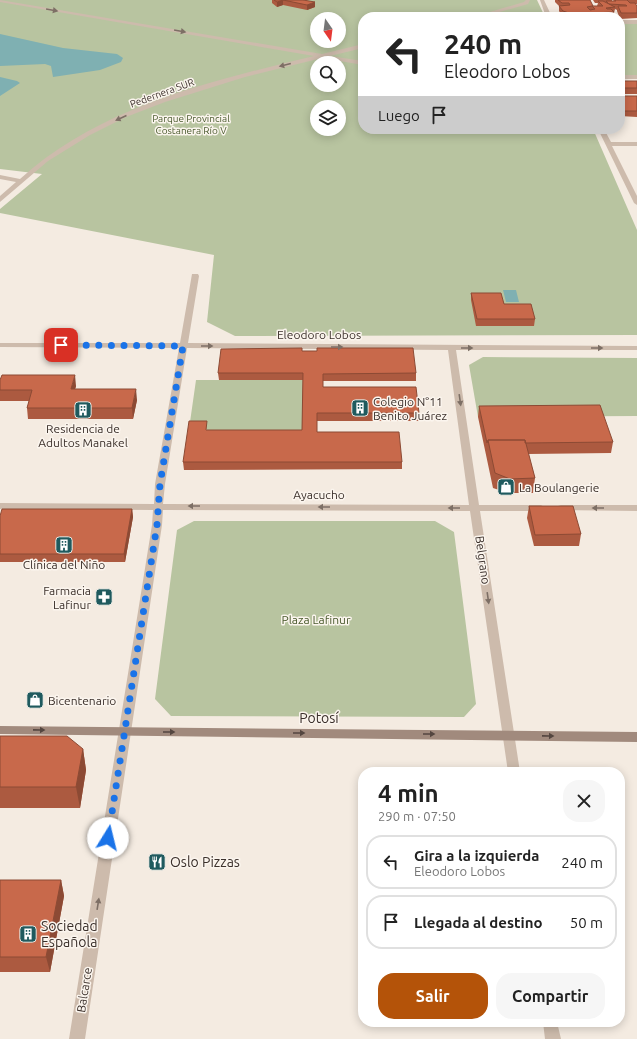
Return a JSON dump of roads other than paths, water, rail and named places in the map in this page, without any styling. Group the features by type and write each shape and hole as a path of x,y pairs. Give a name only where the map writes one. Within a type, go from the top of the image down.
{"main road":[{"name":"Potosí","path":"0,730 637,737"}],"street":[{"path":"494,12 526,3 528,0"},
{"path":"542,0 547,12"},
{"path":"0,1 323,56"},
{"path":"625,22 637,22"},
{"name":"Pedernera SUR","path":"323,56 358,47"},
{"name":"Pedernera SUR","path":"0,200 52,155 90,133 123,117 182,93 310,59"},
{"path":"346,60 358,62"},
{"path":"625,77 637,77"},
{"path":"603,134 637,204"},
{"path":"608,144 637,144"},
{"path":"0,177 22,181"},
{"name":"Balcarce","path":"77,1039 125,731 160,484 195,276"},
{"name":"Eleodoro Lobos","path":"0,345 637,348"},
{"name":"Belgrano","path":"452,348 503,706 513,767"},
{"name":"Ayacucho","path":"0,506 637,508"},
{"path":"551,1027 553,1039"}],"water":[{"path":"0,34 63,48 117,54 123,58 121,62 100,70 53,77 51,66 45,64 0,66"},
{"path":"0,77 17,81 20,83 0,96"},
{"path":"503,290 516,290 519,302 506,302"}],"place":[{"name":"Colegio N°11 Benito Juárez","path":"360,408"},
{"name":"Residencia de Adultos Manakel","path":"83,410"},
{"name":"La Boulangerie","path":"506,487"},
{"name":"Clínica del Niño","path":"64,545"},
{"name":"Farmacia Lafinur","path":"104,597"},
{"name":"Bicentenario","path":"35,700"},
{"name":"Oslo Pizzas","path":"157,862"},
{"name":"Sociedad Española","path":"28,934"}],"park label":[{"name":"Parque Provincial Costanera Río V","path":"191,124"},
{"name":"Plaza Lafinur","path":"316,619"}]}
